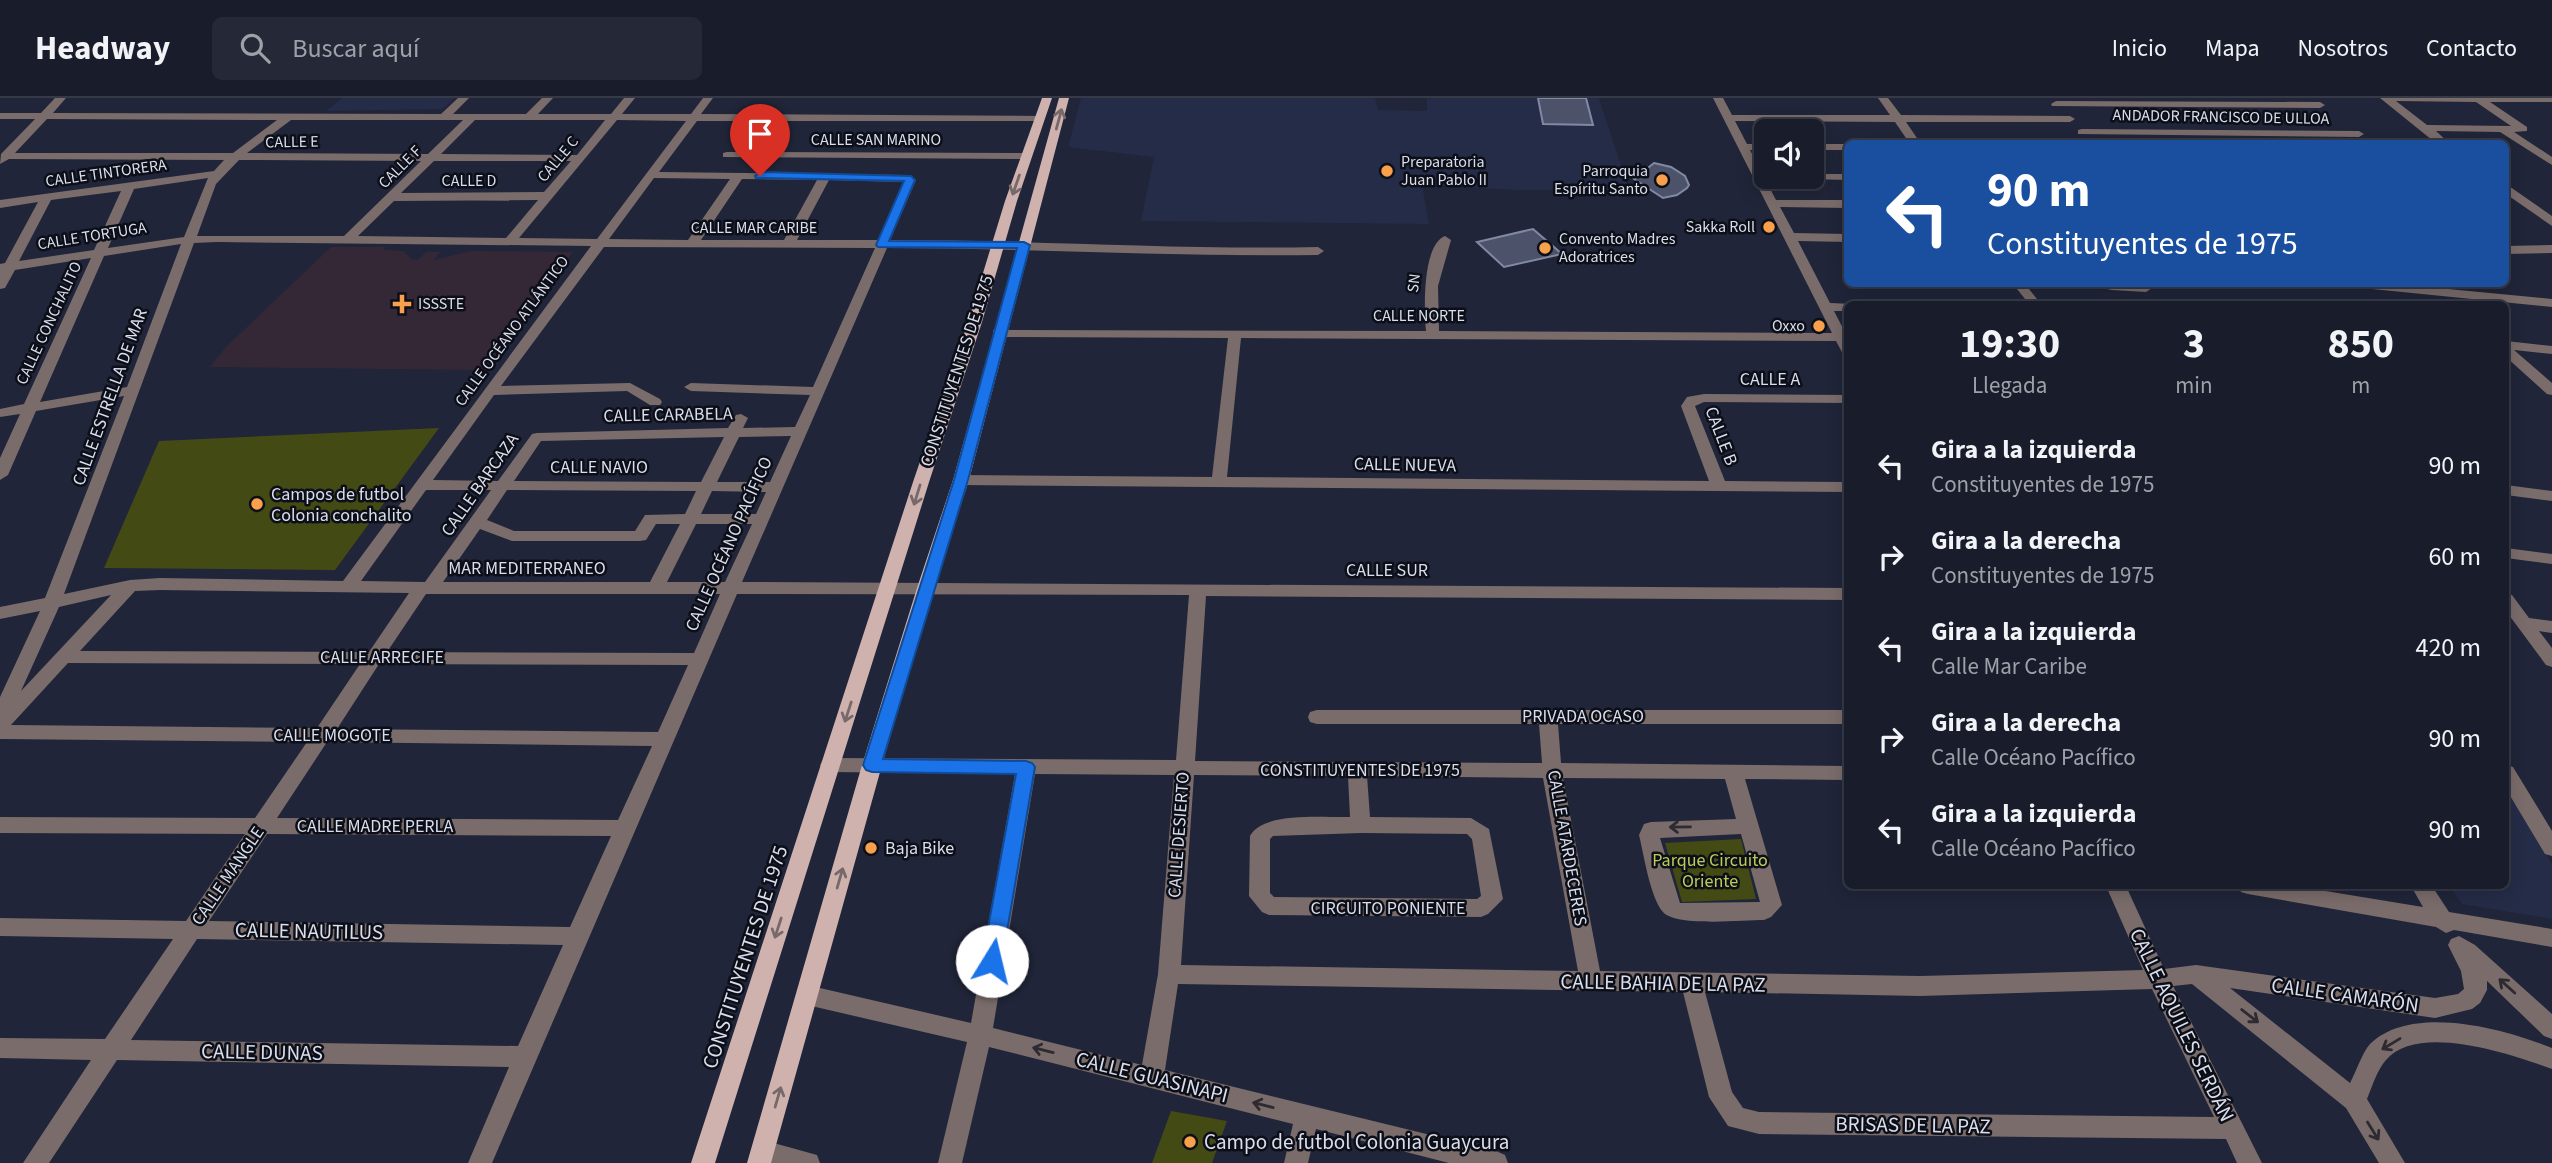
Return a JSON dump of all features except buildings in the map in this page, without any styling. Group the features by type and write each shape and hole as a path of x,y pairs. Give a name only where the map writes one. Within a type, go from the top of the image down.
{"main road":[{"name":"CONSTITUYENTES DE 1975","path":"703,1163 975,323 997,244 1047,98"},
{"name":"CONSTITUYENTES DE 1975","path":"761,1157 872,765 925,588 961,480 998,333 1037,206 1064,98"}],"street":[{"path":"3,159 61,98"},
{"path":"445,116 464,98"},
{"path":"530,116 548,98"},
{"name":"CALLE C","path":"510,241 630,98"},
{"name":"CALLE OCÉANO ATLÁNTICO","path":"348,587 708,98"},
{"path":"1718,98 1754,163"},
{"path":"1883,98 1913,140"},
{"path":"2385,98 2552,99"},
{"path":"2385,98 2440,140"},
{"path":"2479,98 2552,148"},
{"path":"2053,101 2222,101 2320,105"},
{"path":"2053,101 2089,140"},
{"path":"2222,101 2266,140"},
{"path":"0,116 1040,118"},
{"name":"CALLE ESTRELLA DE MAR","path":"0,718 52,602 215,174 289,116"},
{"name":"CALLE F","path":"348,239 473,116"},
{"path":"1729,118 2070,119"},
{"path":"2424,128 2523,129"},
{"path":"2502,128 2552,162"},
{"name":"ANDADOR FRANCISCO DE ULLOA","path":"2082,132 2359,134"},
{"path":"1824,147 1844,146"},
{"path":"1744,147 1754,147"},
{"name":"CALLE SAN MARINO","path":"727,155 1026,156"},
{"name":"CALLE E","path":"3,159 433,156 579,158"},
{"name":"CALLE TINTORERA","path":"0,204 215,174"},
{"name":"CALLE OCÉANO PACÍFICO","path":"480,1163 576,936 698,659 732,589 910,180 902,177 651,175"},
{"path":"692,244 738,176"},
{"path":"789,243 825,176"},
{"path":"1824,177 1844,177"},
{"name":"CALLE CONCHALITO","path":"0,475 129,186"},
{"path":"1766,189 1844,344"},
{"path":"2509,190 2552,222"},
{"name":"CALLE D","path":"392,197 547,196"},
{"path":"0,285 5,267 47,197"},
{"path":"1771,203 1844,204"},
{"path":"1789,237 1844,238"},
{"name":"CALLE MAR CARIBE","path":"190,239 997,244 1211,253 1318,251"},
{"name":"CALLE TORTUGA","path":"5,267 190,239"},
{"name":"SN","path":"1433,334 1429,291 1436,260 1445,240"},
{"path":"2509,250 2552,249"},
{"path":"2021,287 2033,301"},
{"path":"2129,287 2146,287"},
{"path":"2420,287 2552,303"},
{"path":"2439,288 2454,301"},
{"path":"1824,307 1844,307"},
{"name":"CALLE NORTE","path":"998,333 1840,337"},
{"path":"1219,482 1236,333"},
{"path":"2509,345 2552,350"},
{"path":"2509,353 2552,391"},
{"path":"490,391 630,387 655,402"},
{"path":"691,387 819,391"},
{"path":"0,413 133,390"},
{"name":"CALLE A","path":"1692,400 1844,398"},
{"name":"CALLE B","path":"1692,400 1688,407 1719,486"},
{"path":"655,589 738,425"},
{"name":"CALLE CARABELA","path":"537,437 738,425 801,431"},
{"name":"CALLE BARCAZA","path":"426,589 478,522 537,437"},
{"name":"CALLE NUEVA","path":"961,480 1844,487"},
{"name":"CALLE NAVIO","path":"422,485 776,487"},
{"path":"2512,491 2552,496"},
{"path":"478,522 512,536 640,537 651,519 762,519"},
{"path":"2509,553 2552,559"},
{"name":"MAR MEDITERRANEO","path":"0,613 130,586 182,584 426,589 925,588"},
{"path":"0,725 130,586"},
{"name":"CALLE SUR","path":"925,588 1844,594"},
{"name":"CALLE MANGLE","path":"35,1163 323,735 426,589"},
{"name":"CALLE DESIERTO","path":"1152,1077 1168,974 1198,591"},
{"path":"2509,604 2552,661"},
{"path":"2522,623 2552,627"},
{"name":"CALLE ARRECIFE","path":"66,657 698,659"},
{"name":"CALLE ATARDECERES","path":"1548,715 1552,772 1591,981"},
{"name":"PRIVADA OCASO","path":"1317,717 1844,717"},
{"name":"CALLE MOGOTE","path":"0,732 665,739"},
{"name":"CONSTITUYENTES DE 1975","path":"831,765 1844,773"},
{"path":"950,1163 980,1035 1026,767"},
{"path":"1357,769 1361,825"},
{"path":"1733,772 1749,826 1771,905 1764,911 1681,912 1673,909 1668,902 1649,835 1651,830 1749,826"},
{"path":"2509,777 2552,848"},
{"name":"CALLE MADRE PERLA","path":"0,825 625,828"},
{"name":"CIRCUITO PONIENTE","path":"1361,825 1471,826 1478,829 1482,835 1492,900 1481,908 1360,909 1269,906 1262,902 1259,896 1260,836 1266,830 1277,827 1361,825"},
{"name":"CALLE AQUILES SERDÁN","path":"2117,889 2158,979 2250,1163"},
{"path":"2266,889 2552,938"},
{"name":"CALLE CAMARÓN","path":"2158,979 2196,974 2435,1007 2461,1006 2474,994 2477,977 2444,919 2423,889"},
{"name":"CALLE NAUTILUS","path":"0,927 576,936"},
{"path":"2459,945 2510,988 2552,1030"},
{"name":"CALLE BAHIA DE LA PAZ","path":"1168,974 1920,986 2158,979"},
{"path":"2196,974 2354,1100 2393,1163"},
{"name":"BRISAS DE LA PAZ","path":"1692,984 1721,1097 1736,1118 1759,1123 2232,1128"},
{"name":"CALLE GUASINAPI","path":"807,995 980,1035 1496,1163"},
{"path":"2354,1100 2378,1052 2410,1034 2456,1034 2521,1046 2552,1059"},
{"name":"CALLE DUNAS","path":"0,1048 524,1057"},
{"path":"1296,1163 1307,1116"},
{"path":"761,1157 808,1163"}],"shaded area":[{"path":"342,98 455,98 442,109 326,111"},
{"name":"Preparatoria Juan Pablo II","path":"1081,98 1375,98 1378,110 1427,111 1427,98 1599,98 1629,190 1517,190 1422,185 1429,224 1141,221 1154,157 1068,147"},
{"name":"ISSSTE","path":"331,247 385,247 383,250 404,251 411,259 418,260 426,252 440,252 434,260 471,251 573,252 482,370 210,367 226,347"},
{"path":"2509,791 2552,864 2552,919 2462,904 2451,889 2509,889"}],"green space":[{"name":"Campos de futbol Colonia conchalito","path":"439,428 335,570 104,568 159,441"},
{"name":"Parque Circuito Oriente","path":"1741,839 1756,899 1682,902 1665,843"},
{"name":"Campo de futbol Colonia Guaycura","path":"1171,1111 1227,1121 1212,1163 1152,1163"}],"place":[{"name":"Preparatoria Juan Pablo II","path":"1387,171"},
{"name":"Parroquia Espíritu Santo","path":"1662,180"},
{"name":"Sakka Roll","path":"1769,227"},
{"name":"Convento Madres Adoratrices","path":"1545,248"},
{"name":"ISSSTE","path":"402,304"},
{"name":"Oxxo","path":"1819,326"},
{"name":"Campos de futbol Colonia conchalito","path":"257,504"},
{"name":"Baja Bike","path":"871,848"},
{"name":"Campo de futbol Colonia Guaycura","path":"1190,1142"}],"route":[{"path":"760,176 907,178 910,180 882,245 1024,245 998,333 961,480 925,588 872,765 1026,767 992,961"}]}
